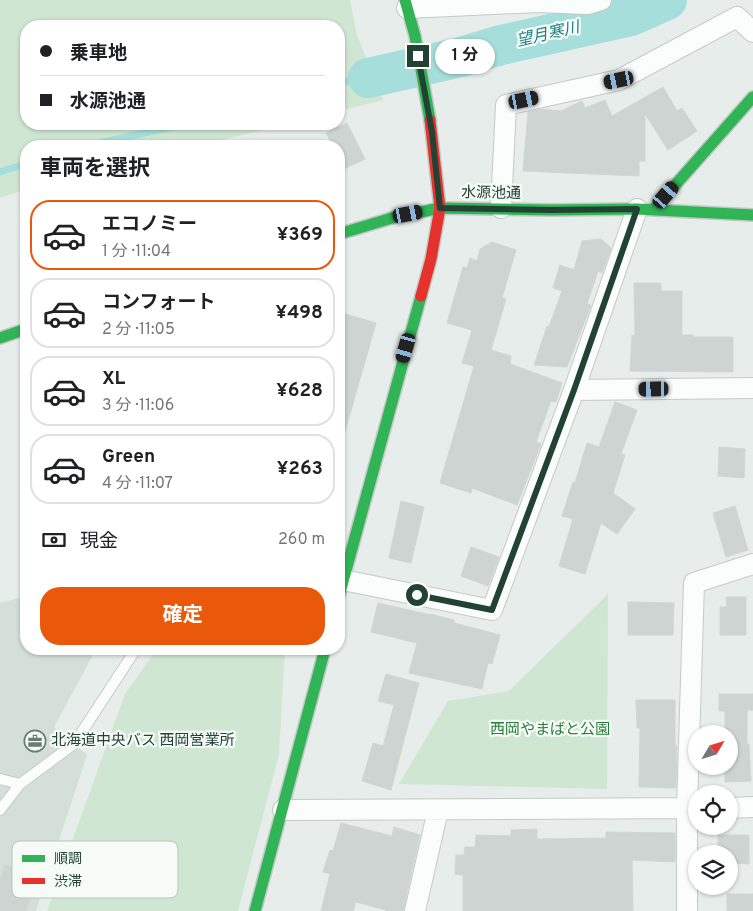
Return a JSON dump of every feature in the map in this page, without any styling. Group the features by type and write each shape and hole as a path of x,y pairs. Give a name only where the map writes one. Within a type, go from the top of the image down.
{"street":[{"path":"406,4 592,1"},
{"name":"水源池通","path":"406,4 415,36 432,132 440,208 645,209 753,214"},
{"path":"500,208 506,105 619,80 737,17 753,32"},
{"path":"345,589 492,610 574,390 645,209 753,97"},
{"path":"345,232 392,218 440,208 431,259 345,573"},
{"path":"0,338 20,330"},
{"path":"574,390 753,388"},
{"path":"692,785 694,583 753,564"},
{"path":"255,911 323,655"},
{"path":"738,808 753,807"},
{"path":"283,810 688,808"},
{"path":"415,911 438,810"},
{"path":"687,911 691,835"}],"lane":[{"path":"0,810 20,784 74,744 132,655"},
{"path":"0,779 20,784"}],"shaded area":[{"name":"北海道中央バス 西岡営業所","path":"20,598 20,655 93,655 54,727 87,755 59,841 12,841 12,898 40,898 36,911 0,911 0,603"}],"green space":[{"path":"0,0 350,0 357,35 383,100 345,110 345,20 20,20 20,130 263,130 223,140 20,140 20,191 0,198"},
{"name":"西岡やまばと公園","path":"608,594 607,789 399,784 448,701 509,691"},
{"path":"153,655 285,655 279,754 238,911 47,911 52,898 178,898 178,841 72,841 125,694"}],"building":[{"path":"663,87 677,111 682,108 697,131 668,150 645,114 645,161 639,161 639,176 523,171 528,112 541,109 561,111 582,101 585,108 605,100 612,116"},
{"path":"347,123 365,159 345,169 345,140 330,140 326,133 332,130 345,130 345,124"},
{"path":"601,239 611,248 602,273 598,271 587,304 591,305 567,367 534,365 547,326 549,327 562,291 553,288 560,265 574,270 582,241"},
{"path":"492,242 516,250 502,298 506,299 491,350 511,356 510,364 562,383 556,402 551,401 536,442 541,444 517,505 472,488 471,493 440,483 474,366 462,363 472,330 447,323 463,267 467,268 470,258 477,261 480,249"},
{"path":"634,283 661,283 661,291 682,291 682,335 693,335 693,337 733,337 733,372 630,371 632,335 635,336"},
{"path":"345,314 376,323 345,432"},
{"path":"615,402 637,410 621,454 625,455 613,493 635,509 617,534 601,523 585,574 559,566 573,519 562,516 573,482 575,483 587,443 599,447"},
{"path":"719,447 745,449 744,478 718,476"},
{"path":"401,501 424,507 411,563 389,558"},
{"path":"735,506 748,550 726,557 713,513"},
{"path":"471,547 499,557 488,586 461,576"},
{"path":"726,597 746,597 746,635 720,635 720,607 727,607"},
{"path":"628,602 674,603 673,635 628,635"},
{"path":"378,603 454,620 454,623 500,635 492,664 488,663 482,689 409,673 417,643 371,632"},
{"path":"386,674 419,683 391,790 362,781 373,743 383,746 394,705 378,701"},
{"path":"719,694 753,694 753,710 747,710 747,744 749,744 751,781 725,782 725,775 738,775 738,725 725,725 725,711 719,711"},
{"path":"636,700 675,700 676,788 639,787 640,728 637,728"},
{"path":"341,823 392,836 394,827 420,835 403,911 389,911 356,902 353,911 321,911 330,874 323,872 330,850 333,851"},
{"path":"537,829 537,839 606,838 606,832 675,833 675,862 632,860 633,911 463,911 463,875 455,874 456,855 464,855 465,847 475,847 476,835 511,836 511,830"},
{"path":"718,835 749,835 749,864 738,863 738,845 718,845"},
{"path":"5,865 12,868 12,898 31,898 26,911 0,911 0,881"},
{"path":"753,894 753,911 727,911 727,895"}],"waterway":[{"name":"望月寒川","path":"368,78 461,57 501,45 631,16 667,0"},
{"name":"望月寒川","path":"345,82 368,78"},
{"name":"望月寒川","path":"113,140 158,130"},
{"name":"望月寒川","path":"0,172 20,166"}],"traffic: fast":[{"path":"405,0 415,36 430,120"},
{"path":"654,209 753,97"},
{"path":"345,232 392,218 440,208 637,209 753,215"},
{"path":"345,574 421,296"},
{"path":"0,338 20,331"},
{"path":"255,911 323,655"}],"traffic: jam":[{"path":"421,296 431,259 440,208 430,120"}],"place":[{"name":"北海道中央バス 西岡営業所","path":"35,741"}],"route":[{"path":"417,595 492,610 574,390 637,209 440,208 432,132 418,56"}]}
